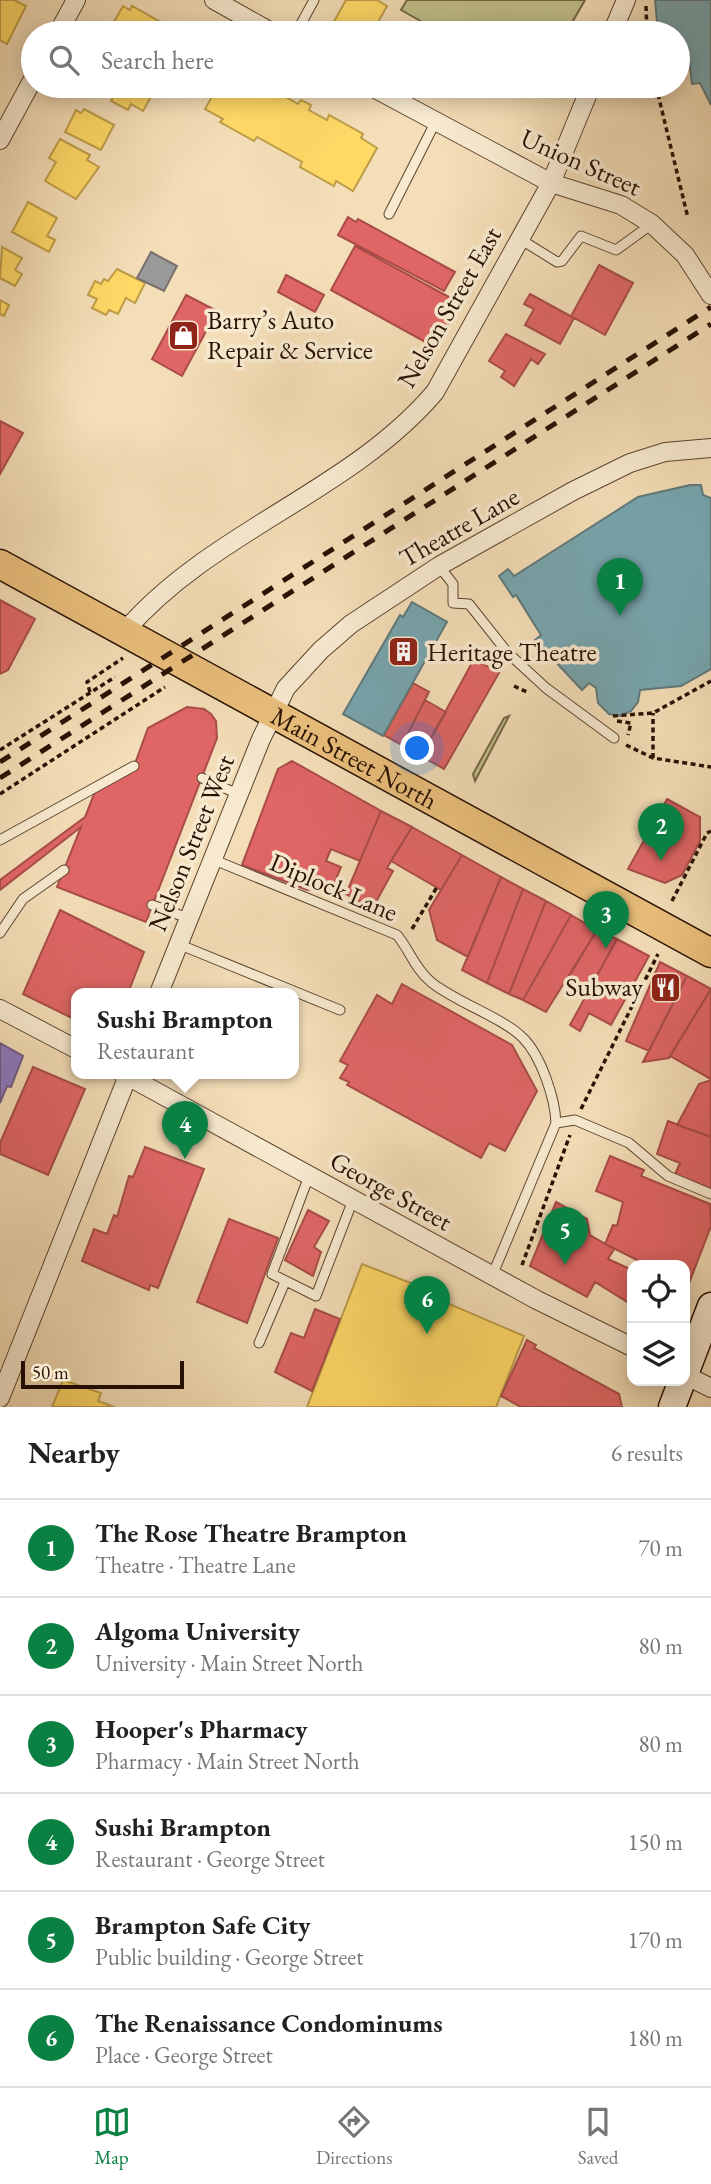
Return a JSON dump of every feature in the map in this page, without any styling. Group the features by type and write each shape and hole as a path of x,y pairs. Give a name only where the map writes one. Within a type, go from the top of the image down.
{"main road":[{"name":"Main Street North","path":"0,564 126,642 274,714 711,953"},
{"path":"690,1362 711,1306"},
{"path":"673,1407 680,1386"}],"street":[{"path":"65,21 76,0"},
{"path":"214,0 252,21"},
{"path":"617,21 626,0"},
{"path":"0,140 23,98"},
{"name":"Union Street","path":"393,98 551,183 621,205 652,224 685,256 711,295"},
{"name":"Nelson Street East","path":"126,642 151,601 246,533 387,441 413,418 435,392 551,183 585,98"},
{"name":"Theatre Lane","path":"274,714 286,688 321,650 351,625 439,566 630,463 665,452 711,448"},
{"name":"Nelson Street West","path":"161,988 211,859 274,714"},
{"path":"0,1009 71,1046"},
{"path":"0,1398 124,1079"},
{"name":"George Street","path":"135,1079 492,1276 627,1344"},
{"path":"690,1378 711,1388"}],"lane":[{"path":"303,21 314,0"},
{"path":"389,214 436,121"},
{"path":"520,239 557,261 562,261 582,236 616,250 652,224"},
{"path":"439,566 453,584 453,603 469,604 517,661 546,688 614,738"},
{"path":"0,840 134,766"},
{"path":"202,778 239,794"},
{"name":"Diplock Lane","path":"211,859 381,926 404,943 408,954 430,982 523,1038 547,1082 556,1107 556,1123"},
{"path":"0,933 23,899 64,870"},
{"path":"152,905 188,918"},
{"path":"178,944 286,988"},
{"path":"299,993 340,1010"},
{"path":"492,1276 556,1123 575,1121 629,1143 668,1177 711,1194"},
{"path":"309,1175 272,1274 285,1282 316,1296 353,1200"},
{"path":"259,1343 285,1282"}],"path":[{"path":"646,0 647,21"},
{"path":"659,98 688,218"},
{"path":"90,692 87,682 108,670 126,642"},
{"path":"0,750 115,677"},
{"path":"632,715 653,713 711,681"},
{"path":"0,794 165,687"},
{"path":"653,713 653,758"},
{"path":"614,738 653,758 711,767"},
{"path":"672,901 707,833 711,831"},
{"path":"404,943 437,887"},
{"path":"522,1265 575,1121 658,954"}],"shaded area":[{"path":"407,0 585,0 573,21 421,21 401,10"},
{"path":"509,716 475,781 473,774 504,718"}],"building: Homes":[{"path":"0,0 14,0 26,6 7,44 0,40"},
{"path":"346,0 377,0 387,6 379,21 334,21"},
{"path":"123,6 130,10 132,6 158,21 114,21"},
{"path":"112,98 150,98 143,111 131,104 128,110 111,101"},
{"path":"211,98 288,98 298,104 301,100 311,105 309,110 327,120 329,115 363,134 361,138 377,148 353,191 336,181 334,186 300,167 302,162 257,137 254,141 220,122 223,119 205,109"},
{"path":"84,109 114,125 101,150 65,132 76,110 81,113"},
{"path":"60,139 90,155 87,160 99,167 76,199 45,181 56,162 49,158"},
{"path":"28,202 57,218 47,236 55,240 49,252 12,232"},
{"path":"2,247 22,258 15,270 22,274 15,286 0,278"},
{"path":"117,269 145,283 135,303 126,298 118,314 109,310 106,315 92,308 97,299 88,295 95,281 101,284 104,279 108,281"},
{"path":"0,300 9,305 4,316 0,314"},
{"path":"362,1264 421,1287 419,1291 524,1336 496,1407 307,1407"},
{"path":"63,1380 101,1393 98,1401 114,1407 52,1407"}],"building: Shops":[{"path":"348,217 356,222 358,219 455,272 444,291 338,235"},
{"path":"355,246 460,303 436,348 331,290"},
{"path":"599,265 633,283 605,335 571,316"},
{"path":"286,275 324,295 315,312 278,292"},
{"path":"530,294 574,318 560,344 525,325 534,309 524,304"},
{"name":"Barry’s Auto Repair & Service","path":"186,295 217,311 182,376 152,359"},
{"path":"506,334 545,354 538,364 531,359 514,386 501,377 505,371 489,361"},
{"path":"0,421 23,433 0,474"},
{"path":"0,600 35,619 8,670 0,674"},
{"path":"474,659 499,673 444,769 421,756"},
{"path":"413,683 429,692 402,745 384,735"},
{"path":"425,700 446,712 421,756 402,745"},
{"path":"187,707 204,709 211,714 216,721 217,738 146,922 57,887 81,827 0,890 0,880 85,817 98,784 133,769 148,728"},
{"path":"292,761 381,811 360,861 331,849 326,861 341,867 331,891 321,887 307,890 242,865 278,769"},
{"path":"667,799 700,817 700,841 682,875 665,883 628,869"},
{"path":"381,811 412,827 387,868 393,871 377,900 382,903 377,911 346,894"},
{"path":"412,827 462,855 441,890 391,861"},
{"path":"462,855 501,877 468,957 437,940 429,910"},
{"path":"501,877 523,889 487,983 462,970"},
{"path":"523,889 546,901 509,994 487,983"},
{"path":"546,901 571,915 523,1000 509,994"},
{"path":"60,910 144,952 130,988 71,988 71,1018 23,994"},
{"path":"571,915 597,930 546,1012 523,1000"},
{"path":"597,930 617,939 589,990 568,978"},
{"path":"617,939 649,956 611,1025 589,1013 580,1031 570,1025"},
{"path":"660,962 687,976 649,1051 626,1041"},
{"path":"687,976 711,989 669,1058 643,1062"},
{"path":"402,984 512,1045 537,1091 505,1151 489,1143 481,1158 347,1085 349,1082 340,1078 348,1065 340,1061 377,995 392,1004"},
{"path":"711,989 711,1079 670,1056"},
{"path":"33,1067 85,1089 48,1175 0,1154 0,1143"},
{"path":"711,1080 711,1137 677,1125 699,1084"},
{"path":"668,1121 711,1137 711,1191 674,1177 680,1163 657,1154"},
{"path":"145,1147 204,1169 158,1288 150,1285 149,1290 82,1261 94,1229 107,1234 114,1215 117,1217 129,1176 133,1177"},
{"path":"610,1156 644,1170 641,1176 710,1204 711,1226 690,1281 690,1260 637,1260 605,1244 613,1225 617,1226 623,1202 596,1191"},
{"path":"556,1202 587,1219 590,1235 614,1249 608,1259 627,1268 627,1302 595,1282 587,1297 530,1266"},
{"path":"308,1210 329,1221 314,1247 321,1252 313,1276 285,1260"},
{"path":"229,1219 278,1238 247,1323 197,1302"},
{"path":"315,1309 340,1319 312,1391 275,1372 291,1333 304,1338"},
{"path":"527,1340 536,1345 534,1348 619,1394 622,1407 521,1407 501,1396"}],"building: Offices":[{"path":"0,1043 23,1056 11,1087 7,1086 0,1103"}],"building: Public":[{"path":"655,0 711,0 711,105 700,83 692,84 690,21 657,21"},
{"path":"701,485 703,495 711,498 711,669 681,686 640,690 638,702 631,711 621,716 609,714 598,703 596,688 589,683 582,690 535,640 541,635 516,595 513,597 499,576 508,569 514,576 638,497"},
{"name":"Heritage Theatre","path":"412,602 447,622 383,736 343,714 400,615 403,617"}],"building: Industry":[{"path":"151,252 177,266 164,291 137,278"}],"railway":[{"path":"0,762 711,307"},
{"path":"0,778 711,324"}],"place":[{"name":"Barry’s Auto Repair & Service","path":"184,335"},
{"name":"The Rose Theatre Brampton","path":"620,616"},
{"name":"Heritage Theatre","path":"404,652"},
{"name":"Algoma University","path":"661,861"},
{"name":"Hooper's Pharmacy","path":"606,949"},
{"name":"Subway","path":"666,987"},
{"name":"Sushi Brampton","path":"185,1159"},
{"name":"Brampton Safe City","path":"565,1265"},
{"name":"The Renaissance Condominums","path":"427,1334"}]}
